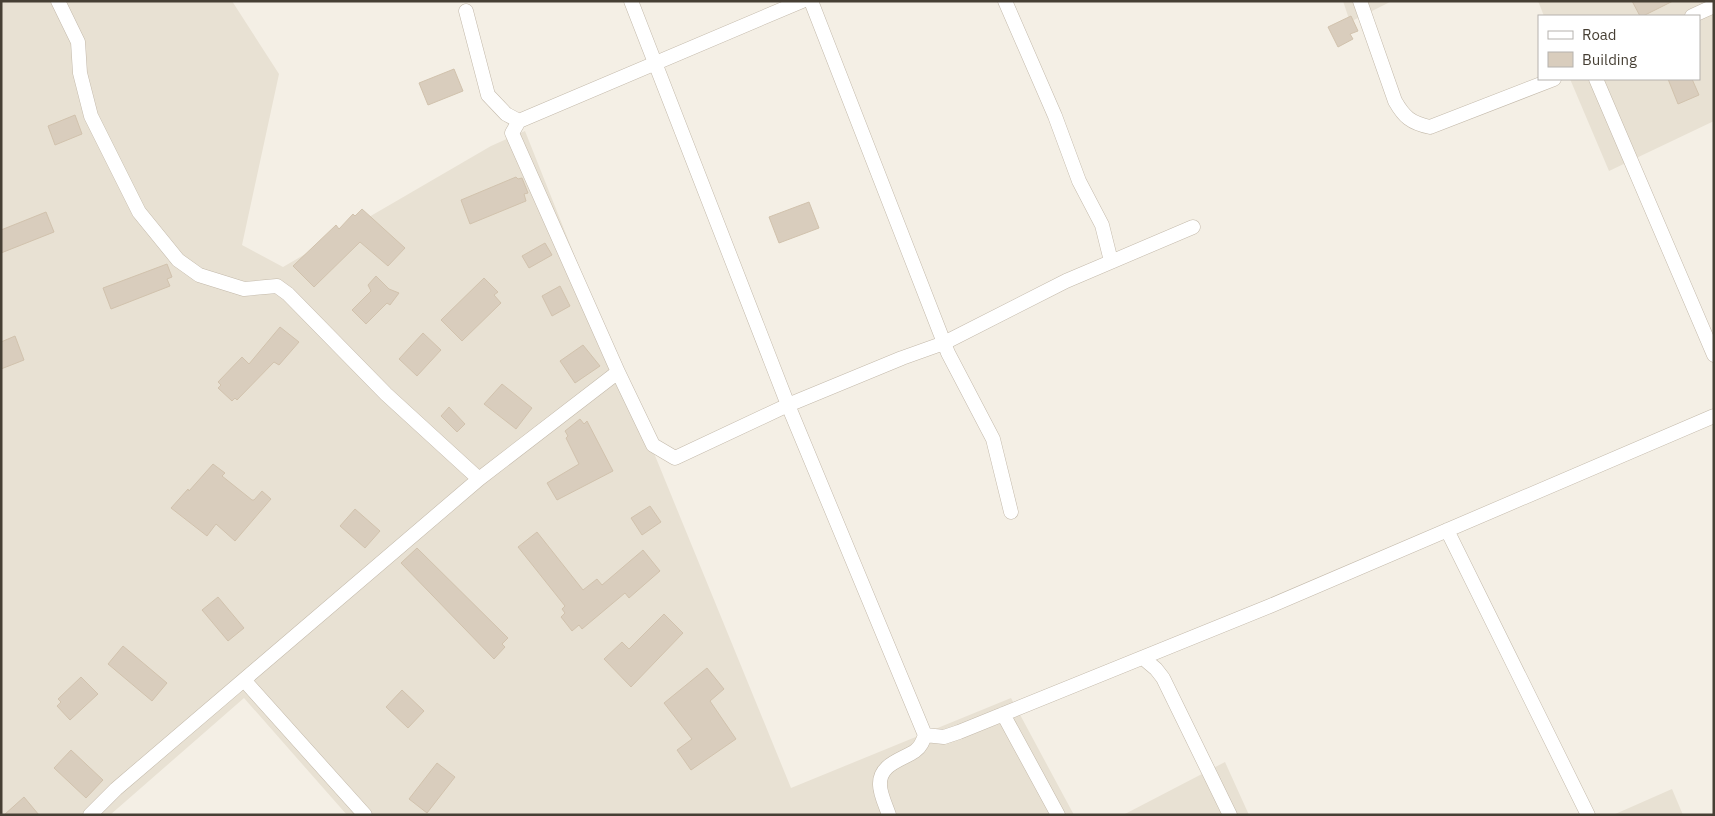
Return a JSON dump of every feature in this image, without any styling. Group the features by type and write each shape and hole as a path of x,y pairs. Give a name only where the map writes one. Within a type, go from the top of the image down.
{"street":[{"path":"58,1 78,42 80,73 92,116 139,212 178,260 199,274 225,284 244,289 265,285 277,286 288,294 386,394 479,479"},
{"path":"631,1 788,405 925,735 921,745 914,752 890,765 884,773 880,784 889,815"},
{"path":"802,1 656,65 518,121 512,133 618,372 653,445 675,458 788,405 902,358 944,343 1111,261 1193,227"},
{"path":"811,1 944,343 993,439 1011,512"},
{"path":"1005,1 1055,116 1079,181 1102,224 1111,261"},
{"path":"1360,1 1394,101 1403,115 1410,121 1430,127 1551,80"},
{"path":"1694,15 1714,6"},
{"path":"466,11 488,95 506,114 518,121"},
{"path":"1596,80 1714,355"},
{"path":"90,815 116,789 479,479 618,372"},
{"path":"925,735 944,737 1143,658 1714,416"},
{"path":"1447,530 1588,815"},
{"path":"1143,658 1163,678 1230,815"},
{"path":"244,680 365,815"},
{"path":"1003,714 1058,815"}],"shaded area":[{"path":"1,1 232,1 279,74 242,245 283,267 491,146 525,131 620,370 791,788 1011,698 1074,815 347,815 244,698 110,815 1,815"},
{"path":"1343,1 1392,1 1350,22"},
{"path":"1538,1 1714,1 1714,121 1609,171 1570,80 1700,80 1700,15 1544,15"},
{"path":"1225,762 1249,815 1123,815"},
{"path":"1672,789 1683,815 1613,815"}],"building":[{"path":"1632,1 1673,1 1645,15 1639,15"},
{"path":"1351,16 1358,31 1350,34 1353,39 1338,47 1328,27"},
{"path":"454,69 463,91 428,105 419,83"},
{"path":"1668,80 1692,80 1699,95 1678,104"},
{"path":"75,115 82,134 55,145 48,126"},
{"path":"516,177 518,179 522,178 528,193 524,194 526,201 470,224 461,200"},
{"path":"809,202 819,228 779,243 769,217"},
{"path":"362,209 405,248 388,266 360,242 314,287 293,266 336,225 339,229 353,214 355,216"},
{"path":"46,212 54,232 1,253 1,230"},
{"path":"545,243 552,255 529,268 522,256"},
{"path":"167,264 172,277 167,279 170,286 111,309 103,288"},
{"path":"376,276 389,289 399,293 390,305 387,303 366,324 352,310 371,291 368,285"},
{"path":"484,278 498,292 494,295 501,303 462,341 441,320"},
{"path":"560,286 570,306 552,316 542,296"},
{"path":"280,327 299,342 279,365 274,362 237,400 235,398 232,401 218,388 221,385 218,382 242,357 249,364"},
{"path":"423,333 441,350 417,376 399,359"},
{"path":"15,336 24,360 1,369 1,342"},
{"path":"583,345 600,366 575,383 560,361"},
{"path":"502,384 532,408 516,429 484,404"},
{"path":"449,407 465,424 457,432 441,416"},
{"path":"580,419 584,424 587,421 613,471 557,500 547,483 579,464 566,438 568,436 565,431"},
{"path":"213,464 225,473 222,476 252,500 262,491 271,499 235,541 216,524 207,536 171,508"},
{"path":"650,506 661,522 642,535 631,518"},
{"path":"355,509 380,531 365,548 340,526"},
{"path":"537,532 583,590 597,579 602,585 643,550 660,571 629,598 625,593 582,629 579,625 572,631 561,617 565,613 562,609 565,606 518,547"},
{"path":"417,548 508,638 502,644 505,647 494,659 401,563"},
{"path":"218,597 244,628 228,641 202,610"},
{"path":"664,614 683,633 631,687 604,659 622,642 629,649"},
{"path":"123,646 167,683 152,701 108,664"},
{"path":"707,668 724,689 710,701 736,739 691,770 677,750 692,739 664,703"},
{"path":"81,677 98,694 70,720 57,706 61,702 58,699"},
{"path":"402,690 424,711 408,728 386,707"},
{"path":"71,750 103,780 86,798 54,768"},
{"path":"437,763 455,777 427,813 409,799"},
{"path":"24,797 39,815 4,815"}]}
